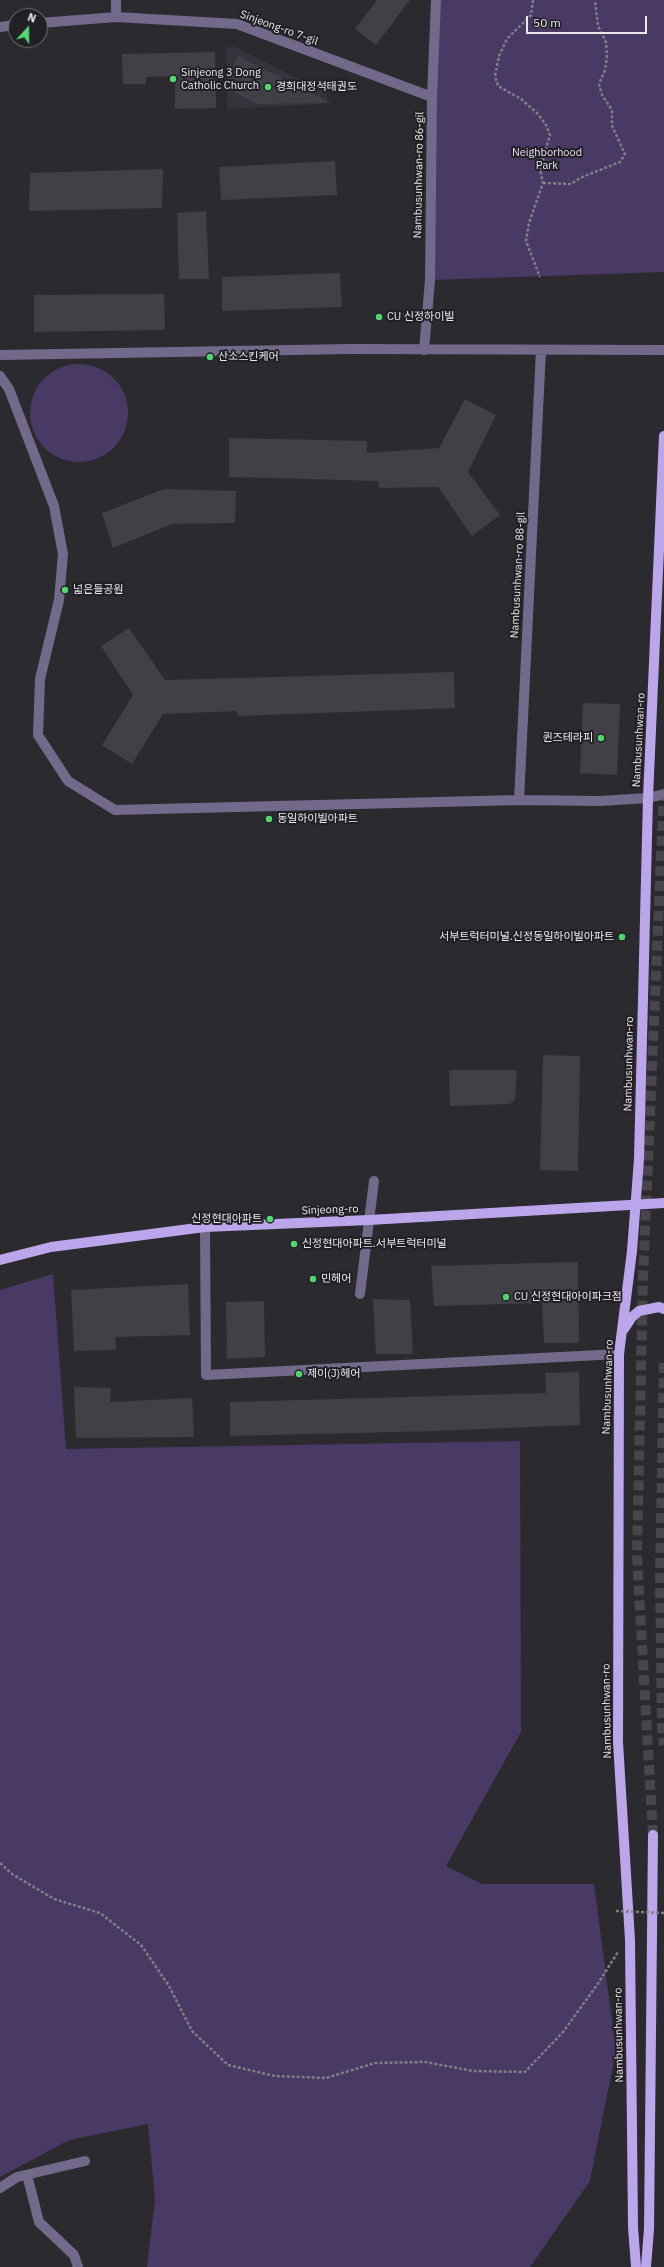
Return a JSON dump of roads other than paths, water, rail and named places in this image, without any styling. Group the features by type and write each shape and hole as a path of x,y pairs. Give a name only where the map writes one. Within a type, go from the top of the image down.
{"main road":[{"name":"Nambusunhwan-ro","path":"636,2267 633,2227 630,1940 618,1742 619,1354 632,1251 634,1205 639,1159 648,798 664,436"},
{"name":"Sinjeong-ro","path":"0,1260 51,1247 205,1227 369,1220 664,1203"},
{"path":"622,1333 632,1317 639,1311 659,1307 664,1309"},
{"path":"646,2267 649,2229 653,1835"}],"street":[{"path":"116,0 116,17"},
{"name":"Nambusunhwan-ro 86-gil","path":"424,350 430,280 432,97 436,0"},
{"name":"Sinjeong-ro 7-gil","path":"48,22 116,17 237,24 432,97"},
{"path":"0,355 350,349 664,350"},
{"name":"Nambusunhwan-ro 88-gil","path":"519,800 541,350"},
{"path":"0,376 9,389 54,506 63,554 59,600 40,679 38,735 68,781 115,810 519,800 600,801 648,798 664,794"},
{"path":"360,1294 374,1181"},
{"path":"205,1227 206,1375 619,1354"},
{"path":"0,2188 17,2177 85,2161"},
{"path":"27,2175 39,2222 74,2255 78,2267"}],"tunnel":[{"path":"653,1835 637,1557 643,1279 664,786"},
{"path":"664,1363 660,1576 662,1730 664,1745"}],"place":[{"name":"Sinjeong 3 Dong Catholic Church","path":"173,79"},
{"name":"경희대정석태권도","path":"268,87"},
{"name":"CU 신정하이빌","path":"379,317"},
{"name":"산소스킨케어","path":"210,357"},
{"name":"넓은들공원","path":"65,590"},
{"name":"퀸즈테라피","path":"601,738"},
{"name":"동일하이빌아파트","path":"269,819"},
{"name":"서부트럭터미널.신정동일하이빌아파트","path":"622,937"},
{"name":"신정현대아파트","path":"270,1219"},
{"name":"신정현대아파트.서부트럭터미널","path":"294,1244"},
{"name":"민헤어","path":"313,1279"},
{"name":"CU 신정현대아이파크점","path":"506,1297"},
{"name":"제이(J)헤어","path":"299,1374"}],"park label":[{"name":"Neighborhood Park","path":"547,159"}]}
